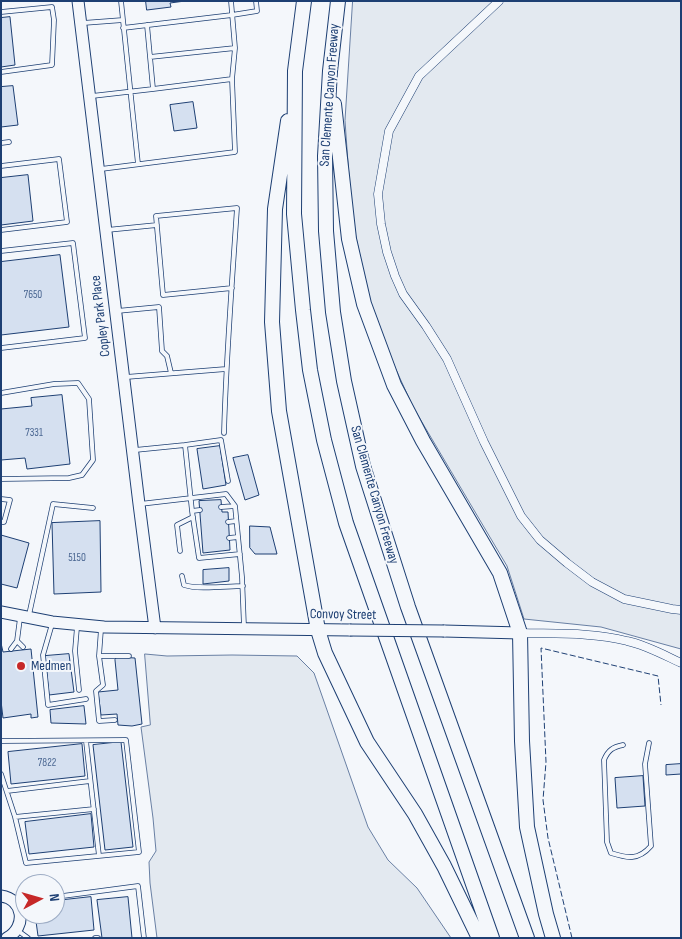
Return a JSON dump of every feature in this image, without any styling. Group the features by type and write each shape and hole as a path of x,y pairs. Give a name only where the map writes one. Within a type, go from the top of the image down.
{"highway":[{"path":"304,1 275,209 272,322 279,411 318,630 326,653 367,742 415,814 479,938"},
{"name":"San Clemente Canyon Freeway","path":"338,1 330,72 325,156 326,231 333,312 344,381 363,466 408,607 527,938"},
{"path":"295,71 294,214 310,370 324,440 346,523 492,938"},
{"path":"330,72 349,239 364,304 394,385 422,442 500,573 520,633 522,741 527,827 553,938"}],"main road":[{"name":"Copley Park Place","path":"78,1 139,504 156,628"},
{"name":"Convoy Street","path":"1,612 52,622 102,626 520,633"},
{"path":"1,896 20,903 20,924 17,930 8,938"}],"street":[{"path":"499,1 419,76 389,131 378,194 381,224 387,252 403,294 447,358 484,442 521,516 540,540 592,582 624,598 681,610"},
{"name":"Convoy Street","path":"520,633 589,635 628,641 681,663"}],"lane":[{"path":"121,1 138,164"},
{"path":"99,170 235,152 232,79 235,48 231,1"},
{"path":"123,28 257,11 256,1"},
{"path":"1,12 52,7 54,20 52,65 1,72"},
{"path":"81,24 123,20"},
{"path":"147,25 153,88"},
{"path":"150,57 235,48"},
{"path":"90,96 232,79"},
{"path":"1,144 9,142"},
{"path":"1,166 59,159 67,222 1,230"},
{"path":"224,433 226,368 232,288 237,208 156,216 163,295 232,288"},
{"path":"106,230 157,225"},
{"path":"1,251 73,243 85,338 1,348"},
{"path":"116,311 159,307 162,351 167,356 171,373"},
{"path":"124,377 226,368"},
{"path":"1,393 54,384 78,383 89,400 93,460 82,475 69,478 1,478"},
{"path":"133,450 221,440 228,481"},
{"path":"185,444 199,558 240,554"},
{"path":"139,504 226,494 235,506 243,586 244,629"},
{"path":"1,499 10,500 4,522 1,522"},
{"path":"11,649 17,641 53,504 93,508"},
{"path":"221,507 235,506"},
{"path":"192,511 200,510"},
{"path":"180,551 177,525 193,517"},
{"path":"228,522 236,521"},
{"path":"195,525 201,524"},
{"path":"230,538 238,537"},
{"path":"197,541 202,541"},
{"path":"182,576 184,585 187,586 201,588 243,586"},
{"path":"52,622 43,655 48,705 86,699"},
{"path":"77,624 75,651 79,690"},
{"path":"102,626 99,656 103,686 96,691 99,721 115,720"},
{"path":"17,641 23,647"},
{"path":"99,656 129,656"},
{"path":"86,740 99,856"},
{"path":"1,741 126,740 139,852 26,862 15,817 1,774"},
{"path":"623,745 616,746 607,753 604,760 607,842 611,853 634,857 645,853 651,846 645,764 649,743"},
{"path":"7,791 90,781"},
{"path":"15,817 94,809"},
{"path":"65,896 138,886 144,938"},
{"path":"17,930 28,938"}],"shaded area":[{"path":"353,1 681,1 681,649 601,627 524,619 507,566 413,407 374,321 352,219 345,121"},
{"path":"145,654 167,656 297,656 314,673 368,827 388,860 417,888 451,938 157,938 149,862 156,851 141,727 150,725"}],"building":[{"path":"146,1 185,1 170,3 171,7 147,10"},
{"path":"10,17 15,65 1,67 1,18"},
{"path":"13,86 18,125 1,127 1,87"},
{"path":"193,102 197,128 174,131 170,105"},
{"path":"28,175 33,221 1,225 1,178"},
{"path":"60,255 69,327 1,335 1,262"},
{"path":"62,395 70,464 27,469 25,458 1,460 1,409 32,406 31,398"},
{"path":"220,446 226,485 203,489 197,449"},
{"path":"248,455 259,495 245,500 233,458"},
{"path":"221,500 222,512 228,512 230,550 203,553 199,501"},
{"path":"100,521 101,592 54,594 52,523"},
{"path":"250,526 270,527 277,554 255,554 250,548"},
{"path":"1,535 29,543 17,588 1,584"},
{"path":"229,568 229,581 203,584 203,570"},
{"path":"1,643 3,652 31,649 38,717 31,718 31,714 3,718 1,701"},
{"path":"69,654 74,692 49,695 45,656"},
{"path":"117,657 135,658 142,724 132,726 118,725 117,714 101,715 98,692 118,690 115,660"},
{"path":"84,706 86,724 51,723 50,710"},
{"path":"121,742 133,847 105,850 93,745"},
{"path":"82,744 85,776 11,784 8,752"},
{"path":"681,764 681,774 666,775 666,765"},
{"path":"643,776 645,806 617,808 615,778"},
{"path":"91,814 94,847 29,854 25,822"},
{"path":"91,897 94,930 38,936 36,924 65,924 65,900"},
{"path":"128,897 132,938 102,938 97,900"}],"fence":[{"path":"572,938 548,838 543,800 546,762 541,648 658,676 661,705"}],"place":[{"name":"Medmen","path":"21,666"}]}
